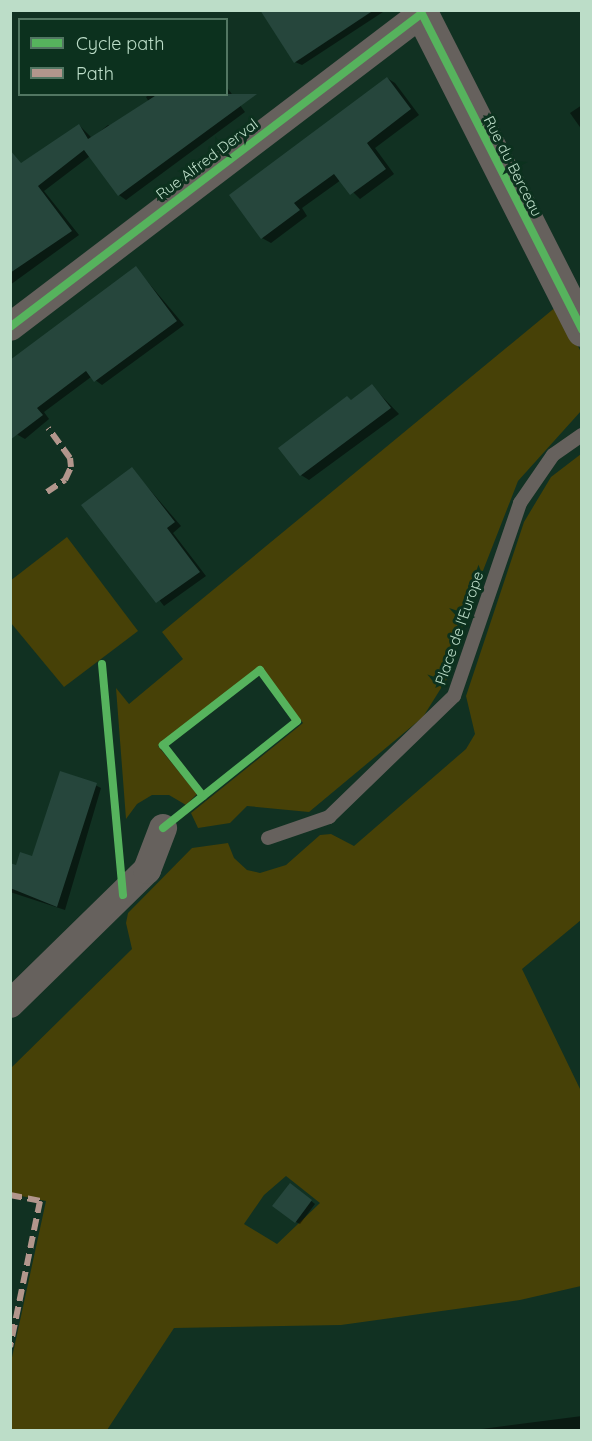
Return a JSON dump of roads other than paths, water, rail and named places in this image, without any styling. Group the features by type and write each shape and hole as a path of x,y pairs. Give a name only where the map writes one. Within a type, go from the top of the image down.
{"street":[{"name":"Rue Alfred Derval","path":"10,327 421,12"},
{"name":"Rue du Berceau","path":"421,12 582,330"},
{"path":"10,1004 147,870 163,828"}],"lane":[{"name":"Place de l'Europe","path":"268,838 329,817 454,696 520,502 553,455 582,435"}]}
